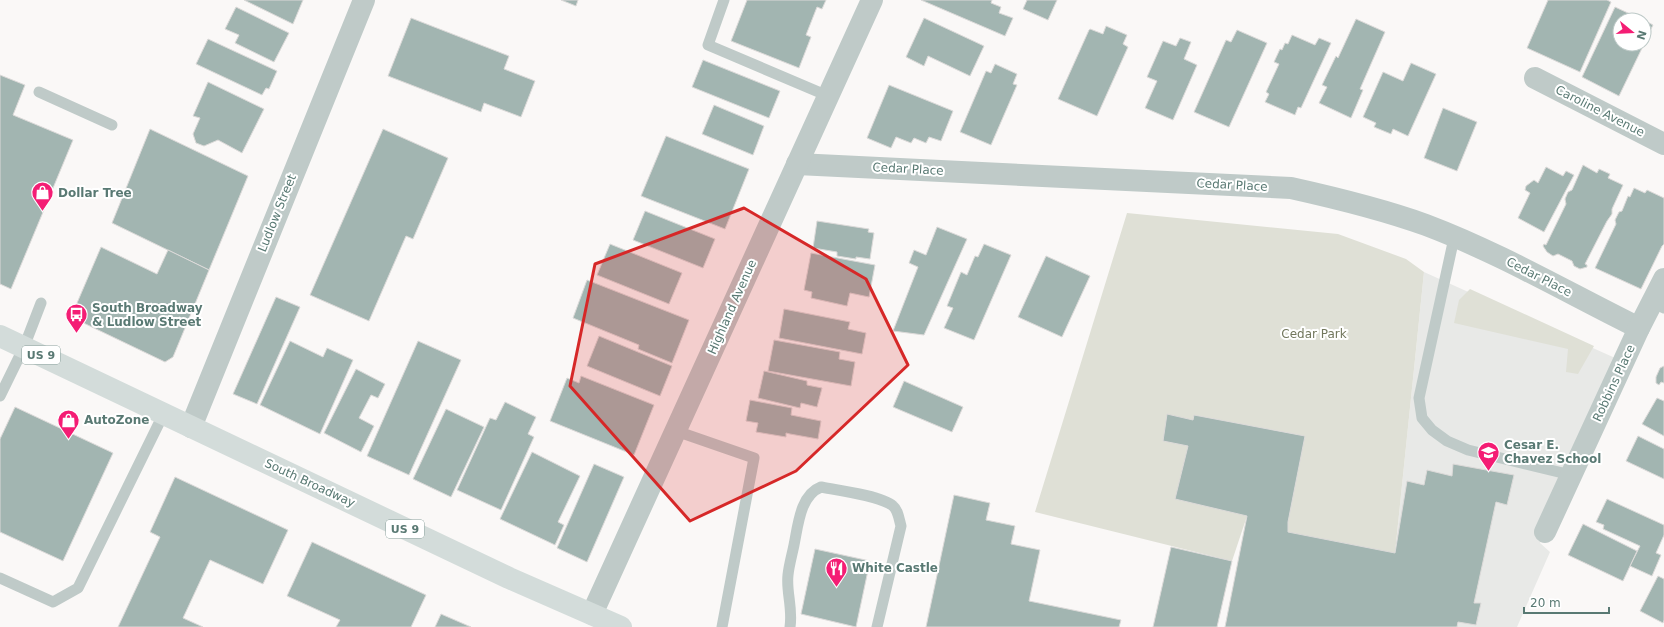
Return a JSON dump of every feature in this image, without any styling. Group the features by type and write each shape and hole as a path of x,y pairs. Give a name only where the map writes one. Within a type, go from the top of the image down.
{"main road":[{"name":"South Broadway","path":"0,336 509,578 621,627"}],"street":[{"name":"Ludlow Street","path":"190,427 364,0"},
{"name":"Highland Avenue","path":"592,614 872,0"},
{"name":"Caroline Avenue","path":"1535,78 1664,144"},
{"name":"Cedar Place","path":"797,164 1291,188 1340,199 1425,225 1513,263 1639,328"},
{"name":"Robbins Place","path":"1545,532 1639,328 1658,305 1664,279"}],"lane":[{"path":"724,0 708,45 828,96"},
{"path":"39,92 112,125"},
{"path":"1454,238 1419,398 1422,418 1432,430 1448,441 1468,450 1571,475"},
{"path":"0,396 24,347 41,303"},
{"path":"0,578 53,602 78,588 164,413"},
{"path":"676,431 754,458 722,627"},
{"path":"790,627 792,615 788,576 801,510 808,497 821,486 883,500 893,506 899,515 901,526 877,627"}],"highlighted area":[{"path":"744,208 866,279 908,365 796,471 690,521 570,386 595,264"}],"shaded area":[{"name":"Cesar E. Chavez School","path":"1424,272 1624,362 1540,543 1550,552 1517,627 1225,627 1247,516 1163,441 1167,414 1193,420 1194,415 1305,436 1288,522 1395,553"}],"green space":[{"name":"Cedar Park","path":"1127,213 1338,234 1406,259 1424,272 1395,553 1288,532 1288,522 1305,436 1195,415 1193,420 1167,415 1163,441 1188,446 1247,516 1232,561 1035,512"},
{"path":"1470,289 1594,346 1578,374 1566,372 1568,349 1454,323 1459,300"}],"building":[{"path":"244,0 303,0 293,24"},
{"path":"561,0 578,0 576,6"},
{"path":"747,0 826,0 822,9 817,7 806,35 811,37 799,68 731,41"},
{"path":"921,0 992,0 991,3 1001,7 999,13 1013,18 1005,36"},
{"path":"1027,0 1057,0 1048,20 1023,9"},
{"path":"1548,0 1607,0 1611,2 1580,72 1527,48"},
{"path":"236,7 289,33 274,62 235,43 239,35 225,29"},
{"path":"1615,7 1626,12 1613,12"},
{"path":"1612,13 1612,52 1640,52 1619,96 1582,77"},
{"path":"411,18 509,56 504,69 535,81 521,117 484,103 481,112 388,76"},
{"path":"924,18 984,46 970,76 928,56 924,66 906,57"},
{"path":"1356,19 1385,32 1360,89 1363,90 1351,118 1319,103 1327,87 1322,85 1336,56 1338,58"},
{"path":"1106,26 1127,35 1123,44 1128,47 1097,116 1058,99 1089,30 1090,29 1103,34"},
{"path":"1237,30 1267,43 1229,127 1194,112 1226,40 1231,42"},
{"path":"1292,35 1315,45 1319,38 1331,43 1301,108 1298,107 1295,115 1265,102 1269,94 1266,92 1279,64 1274,62 1280,49 1282,50 1285,43 1288,44"},
{"path":"1180,38 1191,42 1184,59 1197,65 1173,120 1145,108 1157,81 1147,77 1163,41 1176,46"},
{"path":"208,39 277,71 269,89 266,88 262,95 196,64"},
{"path":"703,60 780,91 769,118 692,87"},
{"path":"1411,63 1436,74 1408,136 1393,129 1391,134 1374,127 1376,123 1363,117 1383,72 1403,81"},
{"path":"995,64 1017,74 1013,84 1017,85 991,145 960,132 986,71 991,73"},
{"path":"0,75 25,85 13,115 73,140 11,289 0,284"},
{"path":"208,82 264,109 242,153 218,140 204,146 196,143 193,134 200,118 193,116"},
{"path":"889,85 953,111 941,141 929,137 926,143 914,138 911,143 896,137 891,148 867,138"},
{"path":"714,105 764,126 753,155 702,134"},
{"path":"1443,108 1477,122 1457,171 1424,158"},
{"path":"150,129 248,176 209,270 112,223"},
{"path":"383,129 448,158 413,239 406,236 369,321 310,295"},
{"path":"666,136 749,169 725,229 641,196"},
{"path":"1583,165 1597,173 1599,169 1610,174 1608,178 1623,185 1612,209 1612,214 1585,264 1587,267 1580,269 1574,266 1572,261 1558,254 1553,256 1547,252 1543,246 1544,244 1546,245 1566,204 1565,199 1568,192 1572,190"},
{"path":"1546,167 1563,176 1566,171 1574,175 1544,232 1518,218 1530,193 1525,190 1526,186 1534,180 1538,183"},
{"path":"1634,188 1645,193 1647,190 1664,198 1664,244 1641,289 1595,268 1616,224 1615,220 1619,212 1622,211 1628,196 1630,197"},
{"path":"645,211 715,239 703,268 633,240"},
{"path":"817,221 869,229 868,232 874,233 870,259 856,257 856,259 837,256 837,252 813,248"},
{"path":"937,227 967,239 924,335 893,331 918,267 909,263 914,250 926,255"},
{"path":"610,244 682,273 669,304 597,275"},
{"path":"984,244 1011,255 974,340 944,328 953,308 947,306 961,272 967,275 975,256 978,257"},
{"path":"101,247 157,274 168,250 209,270 173,357 165,362 71,317"},
{"path":"811,253 875,265 869,297 850,293 847,306 811,298 812,292 804,290"},
{"path":"1046,256 1090,276 1062,337 1018,317"},
{"path":"587,280 689,320 672,363 638,349 639,345 573,318"},
{"path":"276,297 300,307 257,404 233,394"},
{"path":"784,309 850,322 848,329 866,333 862,354 779,338"},
{"path":"599,336 672,366 660,396 587,366"},
{"path":"774,340 840,352 839,359 855,362 851,386 768,371"},
{"path":"290,341 323,357 327,348 353,360 320,434 260,405"},
{"path":"418,341 461,360 409,475 367,456"},
{"path":"1664,366 1664,383 1661,382 1659,385 1656,383 1656,377 1660,368"},
{"path":"356,369 385,384 378,398 371,395 359,418 374,426 361,452 324,433"},
{"path":"764,371 807,381 807,385 822,388 817,407 801,403 800,408 758,398"},
{"path":"581,376 654,405 634,455 550,421 567,378 579,383"},
{"path":"904,381 963,407 952,432 893,407"},
{"path":"1657,398 1664,401 1664,436 1642,424"},
{"path":"750,400 792,408 791,415 821,421 818,439 786,433 786,437 756,432 758,423 746,421"},
{"path":"505,402 536,417 528,434 534,437 501,510 457,490 490,418 496,420"},
{"path":"15,407 113,453 63,561 0,532 0,439"},
{"path":"446,409 484,427 451,497 413,479"},
{"path":"1167,414 1193,420 1194,415 1305,436 1288,522 1288,532 1395,553 1407,481 1424,485 1427,470 1452,476 1453,464 1514,475 1507,505 1496,502 1474,603 1481,603 1476,625 1458,622 1457,627 1225,627 1247,516 1175,499 1188,446 1163,441"},
{"path":"1638,436 1664,449 1664,479 1626,461"},
{"path":"532,452 580,476 558,522 564,525 555,545 500,519"},
{"path":"594,464 624,477 587,562 557,548"},
{"path":"175,477 288,530 263,584 210,560 183,618 203,627 118,627 160,537 150,532"},
{"path":"954,495 990,503 986,520 1015,526 1011,544 1040,550 1029,601 1121,620 1119,627 926,627"},
{"path":"1607,499 1664,525 1664,535 1656,553 1661,555 1652,576 1630,566 1640,546 1603,529 1604,525 1596,522"},
{"path":"1583,524 1637,551 1623,581 1568,555"},
{"path":"312,542 426,595 411,627 336,627 340,620 287,596"},
{"path":"1171,547 1232,561 1217,627 1153,627"},
{"name":"White Castle","path":"815,549 870,561 856,627 801,614"},
{"path":"1658,576 1664,579 1663,623 1640,611"},
{"path":"441,614 471,627 435,627"}],"place":[{"name":"Dollar Tree","path":"43,212"},
{"name":"South Broadway & Ludlow Street","path":"76,334"},
{"name":"AutoZone","path":"68,440"},
{"name":"Cesar E. Chavez School","path":"1488,472"},
{"name":"White Castle","path":"836,588"}]}
